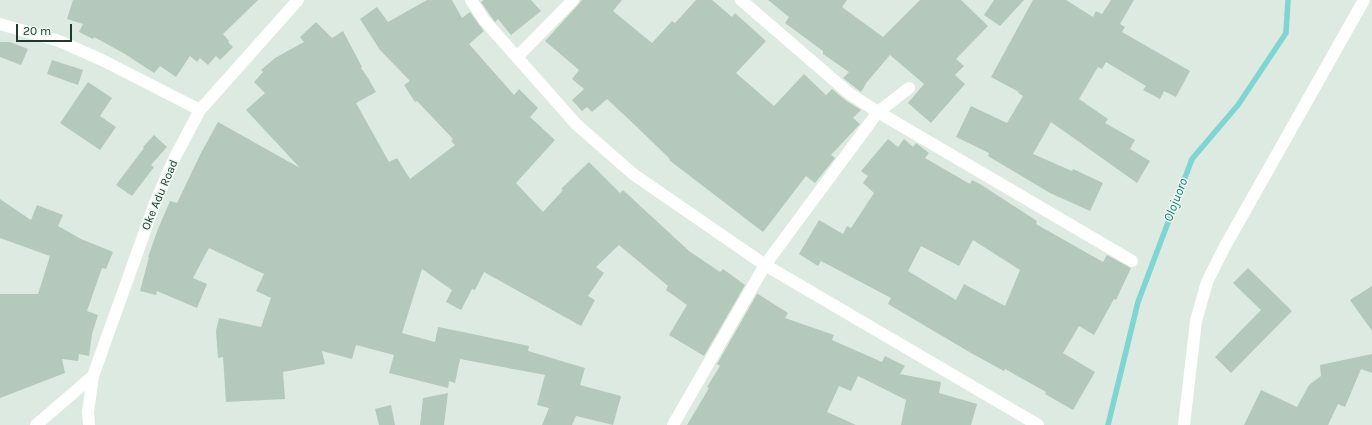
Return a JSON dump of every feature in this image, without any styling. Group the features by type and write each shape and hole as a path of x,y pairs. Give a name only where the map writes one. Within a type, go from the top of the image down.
{"street":[{"name":"Oke Adu Road","path":"89,425 88,412 93,376 155,202 175,158 200,110 298,0"},
{"path":"471,0 484,20 576,124 633,174 765,265 1038,425"},
{"path":"516,57 573,0"},
{"path":"741,0 850,94 878,112 1132,261"},
{"path":"1184,425 1196,321 1207,282 1224,248 1364,0"},
{"path":"0,24 66,44 102,60 200,110"},
{"path":"673,425 765,265 878,112 908,88"},
{"path":"36,425 93,376"}],"building":[{"path":"73,0 258,0 223,34 233,47 220,60 216,56 208,65 200,58 197,62 190,56 176,77 160,66 154,73 125,54 94,37 93,39 79,32 83,24 67,19"},
{"path":"427,0 452,0 462,18 470,12 484,31 469,44 514,95 519,89 538,108 530,117 555,140 516,183 543,212 563,190 561,189 589,162 620,193 623,190 689,251 720,272 723,269 745,285 704,356 669,335 687,305 666,290 668,286 619,245 596,267 604,273 588,296 595,300 581,326 484,272 475,290 472,289 461,310 446,302 452,290 422,269 402,333 435,342 438,327 529,346 528,351 585,368 580,385 621,396 613,425 576,416 572,425 542,425 549,408 537,405 545,375 460,359 455,383 449,381 448,388 389,373 394,355 356,345 352,359 322,351 325,364 283,372 285,399 226,402 223,357 218,358 216,331 219,318 261,327 271,298 256,291 264,274 209,248 193,278 207,284 197,308 157,291 156,295 140,291 148,257 170,201 177,203 218,122 300,168 246,110 265,93 254,82 263,72 261,70 275,58 304,42 300,37 316,22 332,38 343,31 362,67 361,68 376,92 356,103 389,162 397,158 410,179 455,145 451,141 453,139 417,101 415,102 404,85 410,81 380,50 360,19 377,7 388,22"},
{"path":"484,0 531,0 541,11 511,35 498,19 495,22 481,2"},
{"path":"582,0 622,0 613,11 652,43 672,21 675,23 696,0 712,0 732,17 735,13 766,41 736,73 774,106 804,74 826,95 832,89 845,100 861,110 853,118 860,124 831,155 835,158 815,183 806,176 763,232 669,160 670,159 607,99 592,112 587,107 582,111 572,100 584,89 572,79 579,70 545,41"},
{"path":"768,0 847,0 842,7 883,37 920,0 961,0 988,26 956,59 964,66 955,75 965,84 931,123 908,103 924,84 890,55 867,82 861,92 843,78 849,72 823,54 823,51 785,23 789,17"},
{"path":"994,0 1024,0 1000,26 984,15"},
{"path":"1033,0 1066,0 1093,17 1096,11 1102,14 1111,0 1134,0 1120,24 1125,27 1122,32 1190,71 1176,97 1164,91 1160,99 1143,90 1146,86 1106,62 1102,69 1098,67 1079,99 1108,119 1105,123 1135,140 1130,149 1150,161 1137,183 1051,122 1033,154 1072,171 1073,169 1103,183 1090,211 1050,193 988,156 989,153 956,137 971,106 1007,123 1023,96 1018,93 1019,92 991,77"},
{"path":"0,42 10,42 28,49 21,65 0,57"},
{"path":"52,60 83,70 78,85 47,74"},
{"path":"88,82 112,98 100,116 116,127 100,150 60,123"},
{"path":"154,135 167,147 151,165 154,167 132,196 116,185 144,148 143,147"},
{"path":"888,139 898,147 904,139 913,147 916,143 929,153 925,158 970,184 972,180 980,184 1037,221 1036,224 1103,262 1107,255 1131,268 1116,300 1114,299 1094,335 1079,326 1063,353 1095,372 1073,410 1045,394 1046,392 1005,369 1004,371 971,353 888,304 891,298 821,261 818,266 799,254 819,220 843,234 847,226 851,228 874,193 863,183 868,176 861,171","holes":["973,240 1020,270 1005,306 964,284 956,300 908,271 921,246 959,266"]},
{"path":"0,199 31,220 37,205 63,215 58,226 81,239 113,252 106,269 102,268 87,311 98,315 92,334 89,356 79,354 78,361 62,359 65,373 0,398 0,294 38,294 50,256 0,238"},
{"path":"1248,268 1292,311 1231,373 1215,357 1261,310 1233,283"},
{"path":"1372,286 1372,331 1350,300"},
{"path":"757,294 788,313 785,318 834,335 832,340 882,362 885,356 905,366 900,374 941,382 939,393 977,404 971,425 901,425 906,400 858,376 851,391 839,386 827,412 856,425 687,425 720,366 717,364"},
{"path":"1372,354 1372,373 1361,369 1345,407 1338,404 1328,425 1244,425 1261,390 1297,407 1309,385 1321,376 1320,365"},
{"path":"448,393 444,425 420,425 423,398"},
{"path":"391,405 395,425 379,425 375,409"}],"waterway":[{"name":"Olojuoro","path":"1108,425 1138,302 1192,159 1238,105 1286,33 1288,0"}]}
